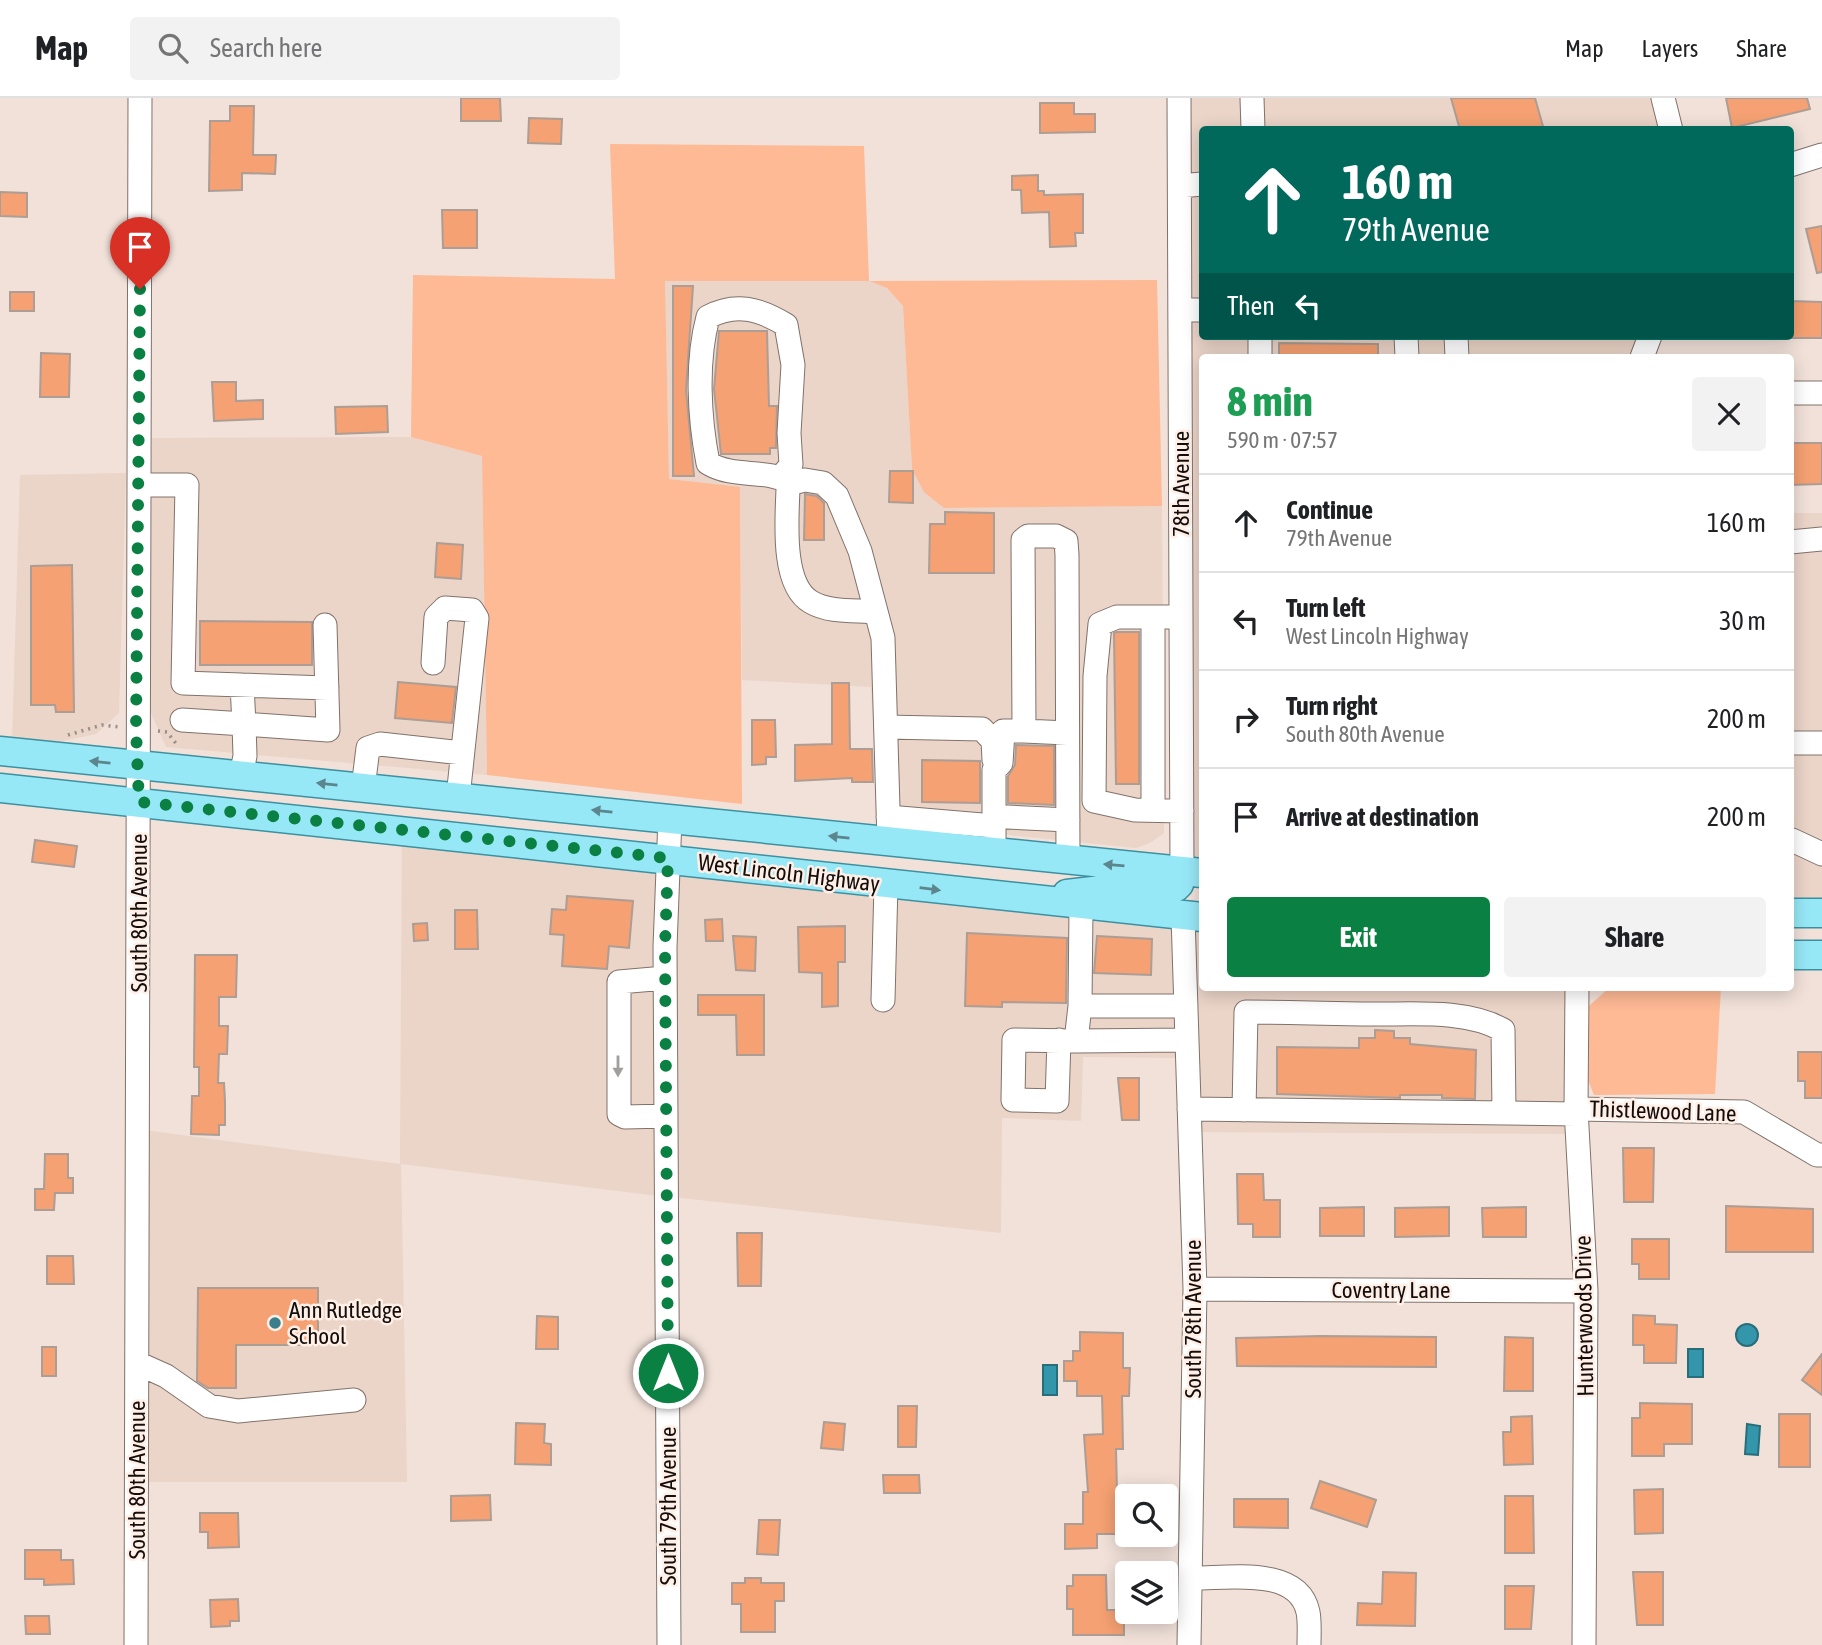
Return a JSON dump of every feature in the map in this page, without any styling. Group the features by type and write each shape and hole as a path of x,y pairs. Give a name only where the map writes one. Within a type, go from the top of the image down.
{"main road":[{"name":"West Lincoln Highway","path":"0,751 670,818 889,830 998,832 1068,861 1192,872"},
{"name":"West Lincoln Highway","path":"0,788 668,858 1081,907 1193,917"},
{"path":"1016,899 1119,888 1175,887 1192,872"},
{"path":"1794,913 1822,913"},
{"path":"1794,955 1822,955"}],"street":[{"name":"South 80th Avenue","path":"136,1645 140,98"},
{"name":"78th Avenue","path":"1180,98 1191,185 1192,558 1181,617 1192,683 1182,719 1182,811 1192,872"},
{"path":"1252,98 1253,126"},
{"path":"1663,98 1670,126"},
{"path":"1794,164 1822,155"},
{"path":"876,612 830,609 811,602 800,593 789,564 786,480 791,465 789,433 793,365 786,325 765,312 742,307 721,310 708,317 703,336 702,436 708,463 737,474 786,480 823,482 837,496 860,551 883,638 889,830"},
{"path":"1794,393 1822,393"},
{"path":"140,485 187,485 183,683 327,688"},
{"path":"1024,731 1023,540 1028,536 1056,536 1066,541 1068,861"},
{"path":"1794,542 1822,539"},
{"path":"433,663 436,617 445,608 472,610 477,618 458,797"},
{"path":"1066,625 1100,624 1117,617 1181,617"},
{"path":"1153,617 1153,810"},
{"path":"1100,624 1095,676 1094,801 1135,810 1182,811"},
{"path":"182,720 328,730 326,625"},
{"path":"241,775 245,756 242,685"},
{"path":"1153,718 1182,719"},
{"path":"886,727 982,729 993,741 998,832 1068,820"},
{"path":"994,770 1001,763 1003,731 1067,733"},
{"path":"1794,743 1822,743"},
{"path":"363,788 368,748 380,744 463,753"},
{"name":"South 79th Avenue","path":"669,1645 665,947 670,818"},
{"path":"1794,841 1822,854"},
{"path":"883,1000 886,884"},
{"path":"1081,907 1080,1006 1067,1041 1187,1040"},
{"path":"1080,1006 1186,1000 1193,917"},
{"path":"665,978 619,982 618,1019 619,1114 625,1117 666,1116"},
{"name":"Hunterwoods Drive","path":"1577,991 1576,1111 1586,1292 1584,1645"},
{"name":"South 78th Avenue","path":"1186,1000 1195,1289 1189,1645"},
{"path":"1244,1110 1246,1012 1299,1012 1432,1015 1489,1022 1503,1030 1504,1113"},
{"name":"Thistlewood Lane","path":"1189,1110 1744,1112 1822,1155"},
{"name":"Coventry Lane","path":"1195,1289 1586,1292"},
{"path":"137,1363 166,1376 209,1406 238,1411 355,1400"},
{"path":"1190,1578 1271,1579 1290,1586 1301,1596 1308,1612 1309,1645"}],"shaded area":[{"path":"1188,98 1653,98 1659,126 1199,126 1199,340 1638,340 1631,354 1199,354 1199,862 1191,861 1193,583"},
{"path":"610,144 864,146 869,281 665,281 669,479 740,487 742,804 487,775 482,456 411,437 413,275 615,279"},
{"path":"1157,280 1162,506 944,508 924,492 912,469 903,306 887,288 869,281"},
{"path":"665,281 869,281 887,288 903,306 912,469 944,508 1162,506 1164,833 1150,843 1136,848 879,822 871,687 742,680 740,488 669,479"},
{"path":"411,437 482,456 487,775 166,747 148,706 152,438"},
{"path":"126,473 119,713 96,734 57,742 12,743 20,475"},
{"path":"1794,513 1822,513 1822,903 1794,903"},
{"path":"402,835 663,867 658,1196 401,1164 407,1482 147,1482 144,1130 400,1164"},
{"path":"672,866 1179,920 1181,1058 1083,1057 1081,1121 1002,1118 1001,1233 672,1197"},
{"path":"1189,922 1199,924 1199,991 1570,991 1570,1134 1196,1132"},
{"path":"1606,991 1721,991 1715,1094 1594,1095 1586,1075 1589,1006"}],"water":[{"path":"1747,1324 1755,1327 1758,1335 1755,1343 1747,1346 1739,1343 1736,1335 1739,1327"},
{"path":"1688,1349 1703,1349 1703,1377 1688,1377"},
{"path":"1043,1365 1057,1365 1057,1395 1043,1395"},
{"path":"1747,1424 1760,1426 1758,1455 1745,1454"}],"building":[{"path":"461,98 500,98 501,121 461,121"},
{"path":"1451,98 1535,98 1543,126 1459,126"},
{"path":"1726,98 1807,98 1810,109 1732,126"},
{"path":"1040,103 1074,103 1074,114 1095,114 1095,132 1040,133"},
{"path":"230,106 254,106 253,155 276,155 275,174 242,173 242,190 209,191 210,121 230,121"},
{"path":"529,118 562,119 561,144 528,143"},
{"path":"1038,175 1038,191 1044,191 1044,195 1083,194 1083,233 1075,233 1076,246 1050,247 1049,212 1022,213 1021,190 1012,190 1012,176"},
{"path":"0,192 27,193 27,217 0,216"},
{"path":"442,210 477,210 477,248 443,248"},
{"path":"1822,226 1822,272 1817,273 1806,229"},
{"path":"673,286 693,286 686,390 694,476 673,476"},
{"path":"10,292 34,292 34,311 10,311"},
{"path":"1794,301 1822,302 1822,338 1794,338"},
{"path":"719,331 767,331 769,406 777,406 776,448 770,448 770,454 721,454 714,389"},
{"path":"1279,343 1378,344 1378,354 1279,354"},
{"path":"41,353 70,354 69,397 40,397"},
{"path":"212,382 236,382 236,401 263,400 263,419 214,421"},
{"path":"387,406 388,432 336,434 335,407"},
{"path":"1794,443 1822,443 1822,484 1794,485"},
{"path":"890,471 913,471 913,503 889,502"},
{"path":"805,494 817,496 824,503 824,540 804,540"},
{"path":"945,512 994,513 994,573 929,573 930,524 945,524"},
{"path":"437,543 463,545 461,579 435,577"},
{"path":"72,565 74,712 56,712 55,705 31,705 31,566"},
{"path":"200,621 312,622 312,665 200,665"},
{"path":"1139,632 1139,784 1116,784 1114,633"},
{"path":"398,682 456,687 452,723 395,718"},
{"path":"832,683 849,683 850,749 872,749 873,782 852,782 852,778 795,781 795,745 832,744"},
{"path":"752,720 775,720 776,757 766,757 766,764 752,765"},
{"path":"1016,745 1054,746 1054,805 1008,803 1008,776 1015,765"},
{"path":"922,760 980,761 980,803 922,802"},
{"path":"35,840 77,846 74,867 32,862"},
{"path":"567,896 633,901 629,948 609,946 607,969 562,966 564,935 550,934 552,909 566,910"},
{"path":"455,910 477,910 478,949 455,949"},
{"path":"722,919 723,941 706,941 705,920"},
{"path":"427,923 428,940 414,941 413,924"},
{"path":"845,926 845,962 838,962 838,1006 822,1007 822,973 799,972 798,927"},
{"path":"967,933 1067,938 1066,1003 1002,1002 1002,1007 965,1006"},
{"path":"733,936 756,937 755,971 736,970"},
{"path":"1097,936 1152,939 1151,975 1094,973"},
{"path":"195,955 237,955 236,997 219,997 219,1026 228,1026 227,1054 219,1054 218,1083 224,1083 225,1125 219,1125 219,1135 191,1134 192,1096 199,1096 199,1067 194,1067"},
{"path":"698,995 764,995 764,1055 737,1055 736,1015 698,1015"},
{"path":"1375,1030 1394,1031 1394,1038 1410,1038 1410,1044 1476,1050 1475,1099 1442,1098 1442,1095 1400,1095 1400,1098 1277,1094 1277,1047 1359,1048 1359,1038 1375,1038"},
{"path":"1798,1052 1822,1052 1822,1098 1805,1098 1805,1081 1798,1081"},
{"path":"1118,1078 1139,1078 1139,1120 1122,1120"},
{"path":"1623,1148 1654,1148 1653,1202 1624,1202"},
{"path":"45,1154 68,1154 68,1178 73,1178 73,1193 55,1193 54,1210 35,1210 35,1189 44,1189"},
{"path":"1237,1174 1263,1174 1264,1200 1280,1200 1280,1237 1253,1237 1253,1224 1238,1224"},
{"path":"1726,1206 1813,1209 1813,1252 1726,1252"},
{"path":"1364,1207 1364,1236 1320,1236 1320,1208"},
{"path":"1449,1207 1449,1236 1395,1237 1395,1208"},
{"path":"1526,1207 1526,1237 1483,1237 1482,1208"},
{"path":"737,1233 762,1233 761,1286 738,1286"},
{"path":"1632,1239 1669,1239 1669,1279 1639,1279 1639,1264 1632,1264"},
{"path":"47,1256 73,1256 74,1284 47,1284"},
{"path":"198,1288 318,1288 318,1345 236,1345 236,1388 208,1388 197,1381"},
{"path":"1633,1315 1655,1316 1655,1324 1677,1325 1676,1363 1644,1363 1644,1345 1633,1345"},
{"path":"537,1316 558,1317 558,1349 536,1349"},
{"path":"1080,1332 1123,1333 1123,1368 1130,1368 1129,1396 1122,1396 1123,1449 1116,1449 1115,1534 1097,1534 1097,1548 1065,1549 1065,1524 1083,1524 1083,1492 1088,1492 1084,1435 1103,1434 1102,1396 1077,1396 1077,1381 1064,1381 1064,1361 1073,1361 1073,1351 1080,1351"},
{"path":"1436,1337 1436,1367 1237,1366 1236,1338"},
{"path":"1505,1337 1533,1338 1533,1391 1504,1391"},
{"path":"42,1347 56,1347 56,1376 42,1376"},
{"path":"1822,1354 1822,1395 1802,1380"},
{"path":"1640,1403 1692,1404 1692,1444 1664,1444 1664,1456 1632,1456 1632,1418 1640,1418"},
{"path":"898,1406 917,1406 916,1447 898,1447"},
{"path":"1779,1414 1810,1414 1810,1467 1779,1467"},
{"path":"1532,1416 1533,1464 1504,1465 1503,1432 1511,1432 1511,1417"},
{"path":"824,1422 845,1424 843,1450 821,1448"},
{"path":"516,1423 545,1424 544,1443 551,1444 551,1465 515,1464"},
{"path":"883,1475 919,1475 920,1493 884,1493"},
{"path":"1320,1481 1376,1500 1367,1527 1311,1508"},
{"path":"1663,1489 1663,1533 1635,1534 1634,1490"},
{"path":"490,1495 491,1520 451,1521 451,1496"},
{"path":"1505,1496 1533,1496 1534,1553 1505,1553"},
{"path":"1234,1499 1288,1499 1288,1528 1234,1527"},
{"path":"200,1513 238,1513 239,1547 208,1548 208,1532 200,1532"},
{"path":"759,1520 780,1520 778,1555 757,1554"},
{"path":"25,1550 61,1550 61,1560 73,1560 74,1584 44,1585 44,1579 25,1579"},
{"path":"1383,1572 1416,1573 1415,1626 1357,1625 1358,1603 1382,1604"},
{"path":"1633,1572 1663,1572 1663,1625 1637,1625"},
{"path":"1073,1575 1106,1575 1107,1610 1115,1610 1115,1624 1124,1624 1124,1635 1073,1635 1073,1609 1067,1609 1067,1586 1073,1586"},
{"path":"745,1578 761,1578 761,1583 784,1583 784,1601 775,1601 775,1632 741,1632 741,1604 732,1604 732,1583 745,1583"},
{"path":"1505,1586 1534,1586 1531,1629 1505,1629"},
{"path":"238,1599 239,1621 230,1621 230,1626 211,1627 210,1600"},
{"path":"25,1616 49,1616 50,1634 26,1634"}],"place":[{"name":"Ann Rutledge School","path":"275,1323"}],"route":[{"path":"140,289 136,729 139,802 668,858 665,947 668,1373"}]}
